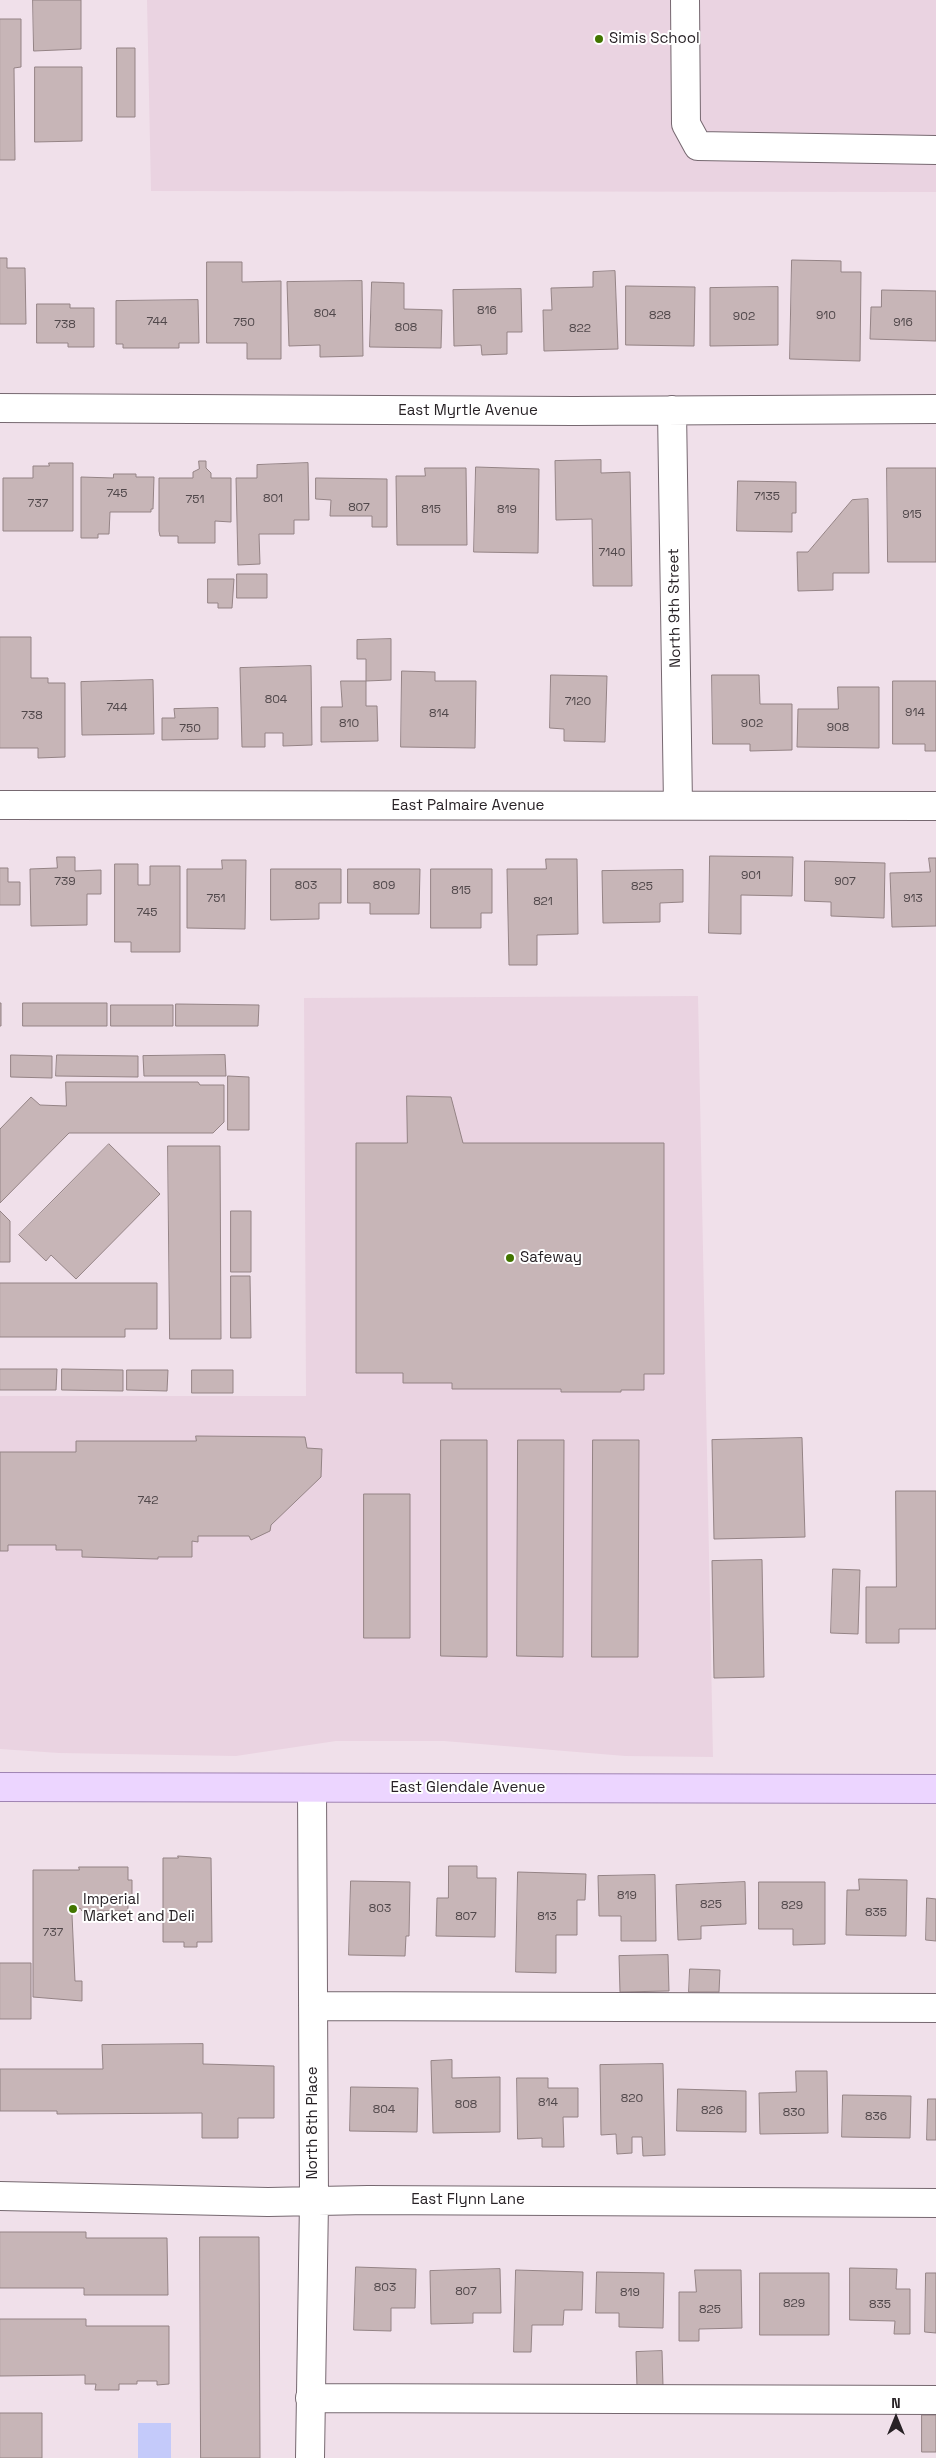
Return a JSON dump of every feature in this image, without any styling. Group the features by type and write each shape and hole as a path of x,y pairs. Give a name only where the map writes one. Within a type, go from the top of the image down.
{"main road":[{"name":"East Glendale Avenue","path":"0,1786 936,1789"}],"street":[{"path":"685,0 686,124 698,146 936,150"},
{"name":"East Myrtle Avenue","path":"0,408 936,409"},
{"name":"North 9th Street","path":"672,410 678,806"},
{"name":"East Palmaire Avenue","path":"0,806 936,806"},
{"name":"North 8th Place","path":"310,2458 314,2201 312,1788"},
{"path":"313,2006 936,2008"},
{"name":"East Flynn Lane","path":"0,2196 314,2201 936,2203"},
{"path":"310,2398 936,2400"}],"shaded area":[{"path":"147,0 936,0 936,192 151,191"},
{"path":"698,996 713,1757 625,1756 444,1741 336,1741 236,1756 59,1753 0,1749 0,1396 306,1396 304,998"}],"water":[{"path":"138,2423 171,2423 171,2458 138,2458"}],"building":[{"path":"33,0 81,0 81,49 34,51"},
{"path":"0,19 21,19 21,67 14,68 15,160 0,160"},
{"path":"117,48 135,48 135,117 117,117"},
{"path":"35,67 82,67 82,141 35,142"},
{"path":"0,258 7,258 7,268 25,268 26,324 0,324"},
{"path":"792,260 841,261 841,272 861,272 860,361 790,359"},
{"path":"207,262 242,262 242,282 281,281 281,359 247,359 247,343 207,343"},
{"path":"615,271 618,349 544,351 543,310 552,310 551,288 593,287 593,272"},
{"path":"362,281 363,356 320,357 320,345 289,346 287,282"},
{"path":"372,282 404,283 404,309 442,310 441,348 370,347"},
{"path":"626,286 695,287 694,346 626,345"},
{"path":"778,287 778,345 710,346 710,288"},
{"path":"521,289 522,332 507,332 507,354 482,355 481,345 454,346 453,290"},
{"path":"882,290 936,291 936,341 870,339 871,307 881,307"},
{"path":"198,300 199,343 179,343 179,348 123,348 123,344 116,344 116,301"},
{"path":"37,304 70,304 70,308 94,308 94,347 68,347 68,343 37,343"},
{"path":"601,460 601,473 630,472 632,586 593,586 592,519 556,520 555,461"},
{"path":"199,461 206,461 206,468 211,473 211,478 231,478 231,522 215,521 215,543 178,543 178,536 160,536 159,478 193,478 193,472 199,469"},
{"path":"49,463 73,463 73,531 3,531 3,478 33,478 33,466 49,466"},
{"path":"308,463 309,520 294,520 294,534 259,534 260,564 238,565 236,478 257,478 257,465"},
{"path":"476,467 539,469 538,553 474,552"},
{"path":"425,468 466,468 467,545 397,545 396,476 425,476"},
{"path":"887,468 936,468 936,562 888,562"},
{"path":"114,474 136,474 136,477 154,477 153,509 151,509 151,512 110,512 109,534 98,534 98,538 81,538 81,477 113,478"},
{"path":"316,478 387,479 387,527 372,527 372,516 330,516 331,500 316,499"},
{"path":"738,481 796,482 796,513 792,513 792,532 737,531"},
{"path":"868,499 869,573 833,573 833,590 798,591 797,552 808,552 852,500"},
{"path":"237,574 267,574 267,598 237,598"},
{"path":"208,579 234,579 232,608 218,608 218,603 208,603"},
{"path":"0,637 31,637 31,678 48,678 48,683 65,683 65,757 38,758 38,748 0,748"},
{"path":"391,639 391,680 366,681 366,659 357,659 357,640"},
{"path":"311,666 312,745 283,746 283,733 265,733 265,747 242,747 240,668"},
{"path":"402,671 435,672 435,681 476,681 475,748 401,747"},
{"path":"551,675 607,676 605,742 564,741 564,729 550,728"},
{"path":"712,675 759,675 760,704 792,704 792,750 750,751 750,744 713,744"},
{"path":"153,680 154,734 82,735 81,682"},
{"path":"341,681 366,681 366,706 377,706 378,741 321,742 321,707 342,707"},
{"path":"893,681 936,681 936,751 925,751 925,744 893,744"},
{"path":"838,687 879,687 879,748 797,747 798,709 838,709"},
{"path":"218,708 218,739 162,740 162,718 175,718 174,709"},
{"path":"710,856 793,857 792,896 741,895 741,934 709,933"},
{"path":"57,857 75,857 75,871 101,870 101,894 87,894 87,925 31,926 30,869 57,868"},
{"path":"929,858 936,858 936,926 892,927 890,873 930,872"},
{"path":"546,859 577,859 578,934 537,935 537,965 509,965 507,869 546,869"},
{"path":"222,860 246,860 245,929 187,928 187,869 222,869"},
{"path":"805,861 885,863 884,918 831,916 831,902 805,901"},
{"path":"115,864 138,864 138,885 150,885 150,866 180,866 180,952 131,952 131,942 115,942"},
{"path":"0,868 8,868 8,882 20,882 20,905 0,905"},
{"path":"271,869 341,869 341,903 319,903 319,919 271,920"},
{"path":"348,869 420,869 419,914 370,914 370,903 348,903"},
{"path":"431,869 492,869 492,913 481,913 481,928 431,928"},
{"path":"683,870 683,902 660,903 660,922 603,923 602,871"},
{"path":"1,1003 1,1026 0,1026"},
{"path":"23,1003 107,1003 107,1026 23,1026"},
{"path":"176,1004 259,1005 258,1026 176,1026"},
{"path":"111,1005 173,1005 173,1026 111,1026"},
{"path":"11,1055 52,1056 52,1078 11,1077"},
{"path":"57,1055 138,1056 138,1077 56,1076"},
{"path":"225,1055 226,1076 144,1076 143,1056"},
{"path":"228,1076 249,1077 249,1130 228,1130"},
{"path":"66,1082 198,1082 200,1085 224,1085 224,1122 213,1133 69,1133 0,1203 0,1129 31,1097 40,1105 66,1106"},
{"name":"Safeway","path":"407,1096 451,1097 463,1143 664,1143 664,1374 644,1374 644,1390 561,1392 561,1389 452,1389 452,1383 403,1383 403,1373 356,1373 356,1143 407,1143"},
{"path":"109,1144 160,1194 76,1279 51,1255 46,1261 19,1235"},
{"path":"168,1146 220,1146 221,1339 170,1339"},
{"path":"0,1211 10,1221 10,1262 0,1262"},
{"path":"231,1211 251,1211 251,1272 231,1272"},
{"path":"231,1276 250,1276 251,1338 231,1338"},
{"path":"0,1283 157,1283 157,1329 125,1329 125,1337 0,1337"},
{"path":"0,1369 57,1369 56,1390 0,1390"},
{"path":"62,1369 123,1370 123,1391 62,1390"},
{"path":"127,1370 168,1370 167,1391 127,1390"},
{"path":"192,1370 233,1370 233,1393 192,1393"},
{"path":"196,1436 305,1437 307,1448 322,1449 321,1477 271,1525 270,1531 251,1540 249,1536 198,1536 198,1542 192,1541 192,1557 158,1557 158,1559 82,1557 82,1550 56,1550 56,1545 8,1545 8,1551 0,1551 0,1452 76,1452 76,1441 196,1441"},
{"path":"802,1438 805,1537 714,1539 712,1440"},
{"path":"441,1440 487,1440 487,1657 441,1656"},
{"path":"518,1440 564,1440 563,1657 517,1656"},
{"path":"593,1440 639,1440 638,1657 592,1657"},
{"path":"896,1491 936,1491 936,1629 899,1629 899,1643 866,1643 866,1587 896,1587"},
{"path":"364,1494 410,1494 410,1638 364,1638"},
{"path":"762,1560 764,1677 714,1678 712,1561"},
{"path":"833,1569 860,1570 858,1634 831,1633"},
{"path":"178,1856 211,1858 212,1942 197,1942 197,1947 184,1947 184,1942 163,1942 163,1858 178,1858"},
{"path":"449,1866 477,1866 477,1878 496,1878 495,1937 436,1936 437,1898 448,1898"},
{"path":"79,1867 128,1867 128,1880 132,1880 132,1898 128,1898 128,1911 82,1911 80,1908 72,1915 75,1981 82,1981 82,2001 33,1997 33,1870 79,1870"},
{"path":"518,1872 586,1874 585,1900 577,1900 577,1935 556,1935 556,1973 516,1972"},
{"path":"655,1875 656,1941 621,1941 621,1916 599,1916 598,1876"},
{"path":"859,1879 907,1880 906,1936 846,1935 847,1890 859,1890"},
{"path":"351,1881 410,1882 409,1936 406,1936 405,1956 349,1955"},
{"path":"745,1882 746,1924 701,1926 701,1939 678,1940 676,1885"},
{"path":"759,1882 825,1882 825,1944 793,1945 793,1929 759,1929"},
{"path":"927,1898 936,1899 936,1941 926,1940"},
{"path":"668,1955 669,1991 620,1992 619,1956"},
{"path":"0,1963 31,1963 31,2019 0,2019"},
{"path":"690,1969 720,1970 719,1992 689,1992"},
{"path":"203,2044 203,2064 274,2066 274,2118 238,2118 238,2138 202,2138 202,2113 57,2114 57,2111 0,2111 0,2069 103,2069 102,2045"},
{"path":"452,2060 452,2078 500,2077 500,2132 433,2133 431,2061"},
{"path":"663,2064 665,2155 643,2156 642,2137 632,2137 632,2153 617,2154 616,2134 601,2135 600,2065"},
{"path":"796,2071 827,2071 828,2133 760,2134 759,2093 796,2092"},
{"path":"517,2078 548,2078 548,2088 578,2088 578,2117 563,2117 564,2147 542,2147 542,2138 518,2139"},
{"path":"351,2087 418,2088 417,2132 350,2131"},
{"path":"678,2089 746,2091 746,2132 677,2131"},
{"path":"843,2095 911,2096 910,2138 842,2137"},
{"path":"928,2099 936,2099 936,2140 927,2140"},
{"path":"0,2232 86,2232 86,2238 167,2238 168,2295 84,2295 84,2288 0,2288"},
{"path":"200,2237 259,2237 260,2458 201,2458"},
{"path":"356,2267 416,2269 415,2308 391,2308 391,2331 354,2330"},
{"path":"850,2268 897,2269 896,2289 910,2289 910,2334 894,2334 895,2321 850,2320"},
{"path":"500,2269 501,2313 473,2313 473,2323 431,2324 430,2271"},
{"path":"516,2270 583,2272 582,2310 564,2310 563,2325 532,2325 531,2352 514,2352"},
{"path":"695,2270 741,2270 742,2328 699,2329 699,2341 679,2341 679,2292 696,2292"},
{"path":"597,2272 664,2273 663,2328 619,2327 619,2313 596,2313"},
{"path":"760,2273 829,2273 829,2335 760,2335"},
{"path":"926,2273 936,2273 936,2333 925,2332"},
{"path":"0,2319 86,2319 86,2326 169,2326 169,2384 157,2385 157,2381 137,2381 137,2384 119,2384 119,2390 95,2390 96,2384 85,2384 85,2375 0,2376"},
{"path":"662,2351 663,2386 637,2387 636,2352"},
{"path":"0,2413 42,2413 42,2458 0,2458"},
{"path":"922,2415 936,2415 936,2452 922,2452"}],"place":[{"name":"Simis School","path":"599,39"},
{"name":"Safeway","path":"510,1258"},
{"name":"Imperial Market and Deli","path":"73,1909"}]}
